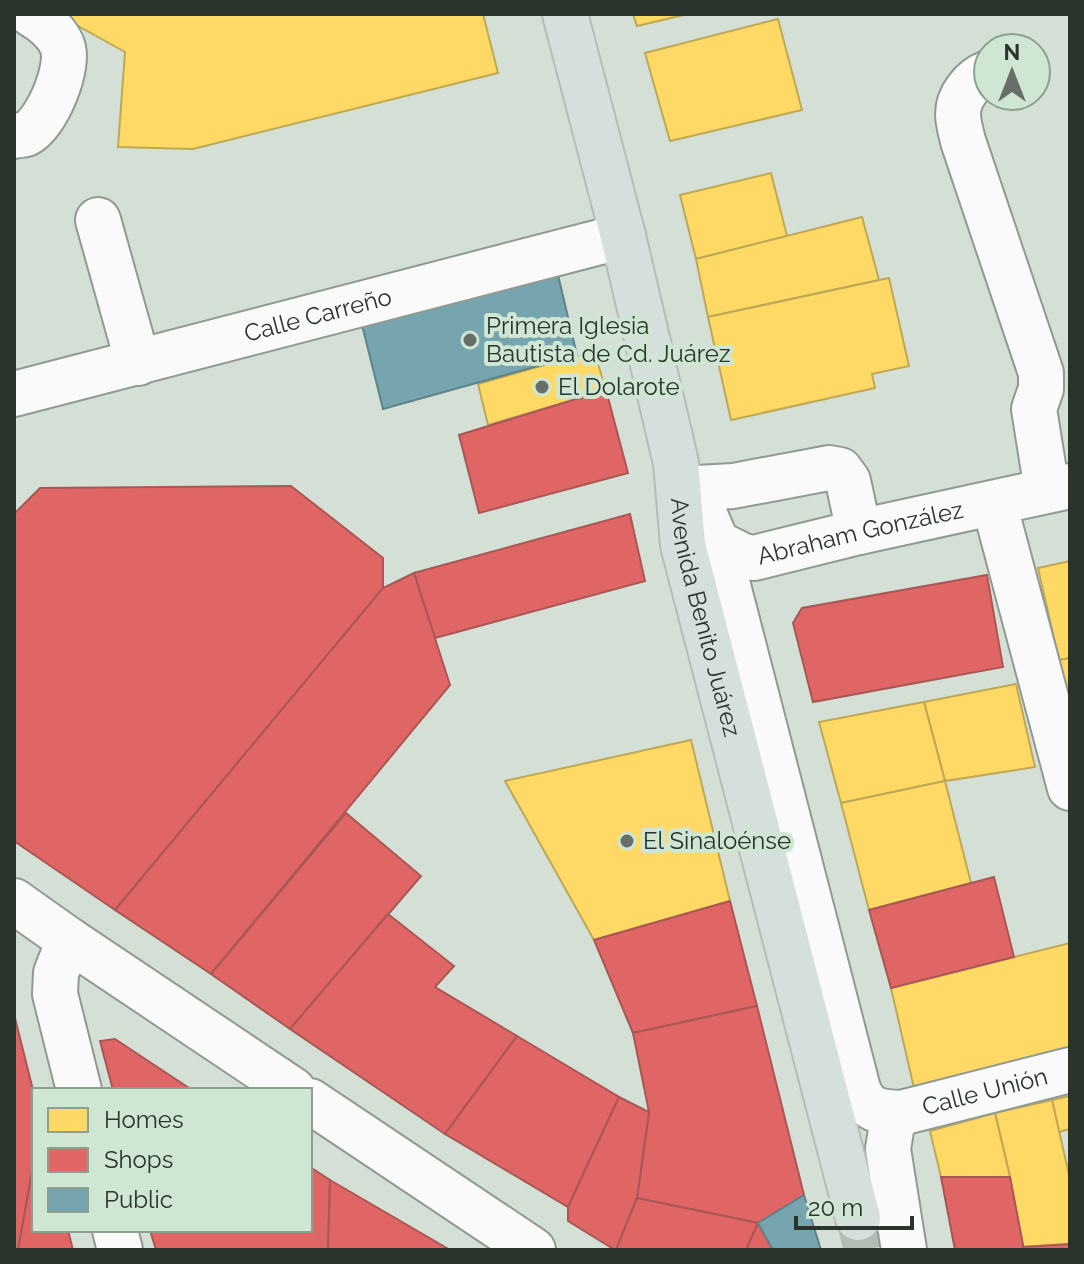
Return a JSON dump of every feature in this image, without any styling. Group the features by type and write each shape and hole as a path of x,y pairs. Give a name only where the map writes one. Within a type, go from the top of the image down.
{"main road":[{"name":"Avenida Benito Juárez","path":"565,14 623,236 676,463 683,545 858,1218"}],"street":[{"path":"14,136 27,134 42,119 59,84 65,60 62,44 45,23 31,14"},
{"path":"972,83 964,91 958,113 963,141 1055,371 1041,389 1034,409 1058,488"},
{"path":"98,220 138,363"},
{"name":"Calle Carreño","path":"14,394 623,236"},
{"path":"680,489 733,486 829,468 840,470 848,481 859,532"},
{"name":"Abraham González","path":"717,543 754,558 1058,488"},
{"path":"680,489 705,515 717,543 858,1089 863,1100 878,1112 901,1113"},
{"path":"994,503 1070,788"},
{"path":"14,901 290,1088"},
{"path":"69,940 56,973 55,994 78,1088"},
{"name":"Calle Unión","path":"901,1113 1070,1070"},
{"path":"312,1102 533,1250"},
{"path":"901,1113 892,1124 888,1149 904,1250"}],"building: Homes":[{"path":"63,14 483,14 498,73 193,149 118,147 125,52 62,17"},
{"path":"633,14 688,14 637,26"},
{"path":"778,19 802,110 670,141 645,53"},
{"path":"771,173 787,236 696,259 680,195"},
{"path":"862,217 879,280 708,317 696,259"},
{"path":"889,278 909,366 872,374 875,388 731,420 708,317"},
{"name":"El Dolarote","path":"594,351 606,390 488,425 478,384"},
{"path":"1070,561 1070,658 1059,660 1038,568"},
{"path":"1070,658 1070,706 1059,660"},
{"path":"1016,684 1035,767 945,781 924,702"},
{"path":"924,702 945,781 841,803 819,722"},
{"name":"El Sinaloénse","path":"691,740 730,901 594,940 505,781"},
{"path":"945,781 971,883 869,910 841,803"},
{"path":"1070,943 1070,1047 914,1088 891,988"},
{"path":"1070,1096 1070,1129 1059,1132 1052,1100"},
{"path":"1052,1100 1070,1179 1070,1244 1023,1247 995,1113"},
{"path":"995,1113 1010,1177 941,1177 930,1131"}],"building: Shops":[{"path":"606,390 628,473 479,513 459,435"},
{"path":"291,486 383,558 383,588 115,910 14,841 14,514 40,488"},
{"path":"630,514 645,581 435,638 414,573"},
{"path":"414,573 450,685 211,974 115,910 383,588"},
{"path":"987,575 1003,667 813,702 793,623 802,608"},
{"path":"346,813 421,876 290,1029 211,974"},
{"path":"994,877 1014,957 891,988 869,910"},
{"path":"730,901 757,1006 633,1033 594,940"},
{"path":"388,914 454,966 435,987 517,1036 445,1134 290,1029"},
{"path":"757,1006 804,1195 758,1223 637,1198 649,1112 633,1033"},
{"path":"14,1014 32,1088 32,1172 18,1250 14,1250"},
{"path":"517,1036 619,1097 568,1207 445,1134"},
{"path":"115,1039 189,1088 112,1088 100,1041"},
{"path":"619,1097 649,1112 637,1198 615,1250 568,1221 568,1207"},
{"path":"312,1168 330,1180 328,1250 156,1250 151,1232 312,1232"},
{"path":"32,1172 32,1232 68,1232 73,1250 18,1250"},
{"path":"941,1177 1010,1177 1024,1250 955,1250"},
{"path":"330,1180 450,1250 328,1250"},
{"path":"637,1198 758,1223 746,1250 616,1250"},
{"path":"758,1223 773,1250 746,1250"},
{"path":"1070,1244 1070,1250 1024,1250 1023,1247"}],"building: Public":[{"name":"Primera Iglesia Bautista de Cd. Juárez","path":"558,275 577,355 383,409 362,325"},
{"path":"804,1195 821,1250 773,1250 758,1223"}],"tunnel":[{"path":"858,1218 866,1250"}],"place":[{"name":"Primera Iglesia Bautista de Cd. Juárez","path":"470,340"},
{"name":"El Dolarote","path":"542,387"},
{"name":"El Sinaloénse","path":"627,841"}]}
